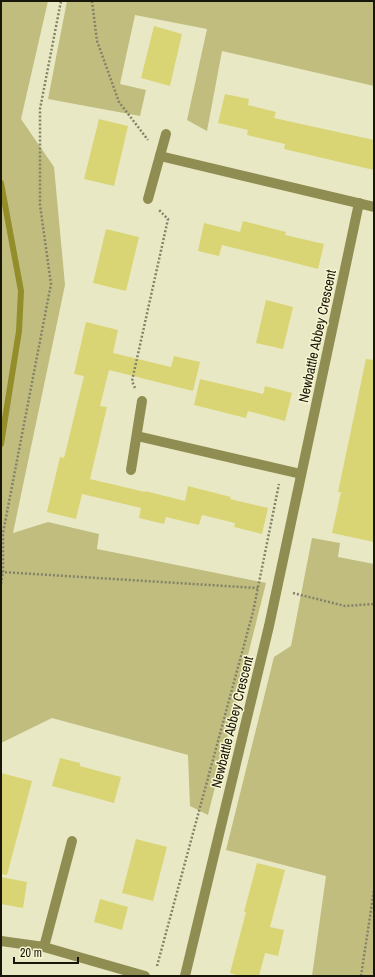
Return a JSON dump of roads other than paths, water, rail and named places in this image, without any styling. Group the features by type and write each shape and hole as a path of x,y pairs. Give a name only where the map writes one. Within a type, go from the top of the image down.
{"street":[{"path":"148,199 166,134"},
{"path":"160,156 374,207"},
{"name":"Newbattle Abbey Crescent","path":"184,976 269,626 360,203"},
{"path":"131,470 142,401"},
{"path":"137,436 301,474"},
{"path":"44,947 72,842"},
{"path":"1,941 44,947 145,976"}],"waterway":[{"path":"1,183 21,291 19,331 1,444"}]}
